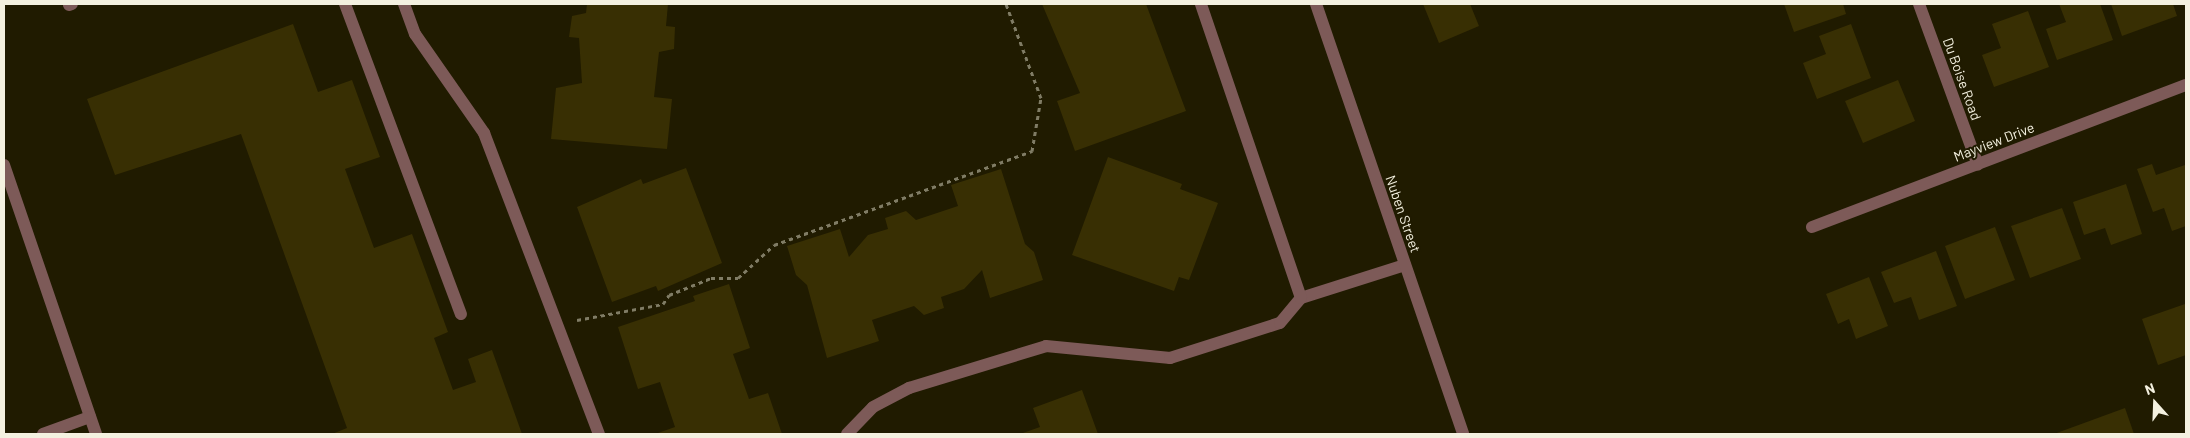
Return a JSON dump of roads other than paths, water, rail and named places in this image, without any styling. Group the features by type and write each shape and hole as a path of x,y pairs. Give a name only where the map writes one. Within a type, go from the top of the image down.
{"street":[{"path":"345,4 461,314"},
{"path":"404,4 415,34 484,133 599,434"},
{"path":"1201,4 1301,298"},
{"name":"Nuben Street","path":"1316,4 1463,434"},
{"name":"Du Boise Road","path":"1918,4 1978,164"},
{"name":"Mayview Drive","path":"1812,228 2186,85"},
{"path":"4,166 96,434"},
{"path":"847,434 873,407 908,388 1046,346 1170,358 1280,323 1301,298 1405,265"},
{"path":"44,434 90,417"}]}
